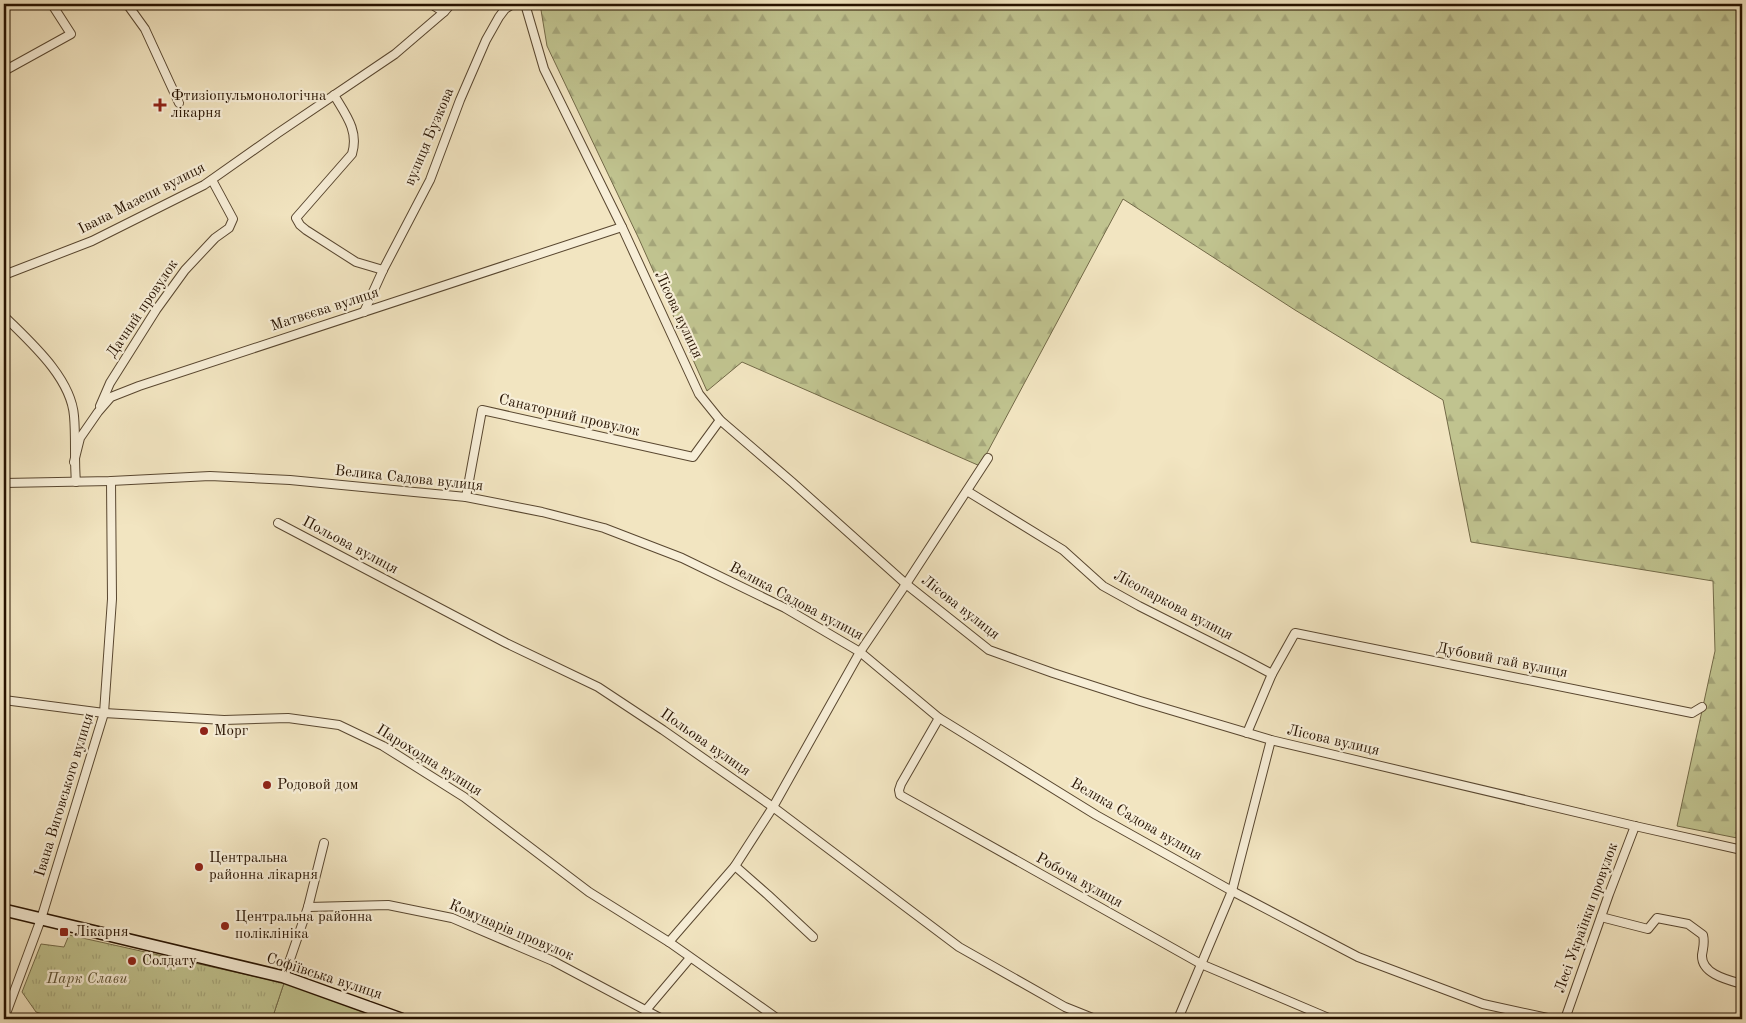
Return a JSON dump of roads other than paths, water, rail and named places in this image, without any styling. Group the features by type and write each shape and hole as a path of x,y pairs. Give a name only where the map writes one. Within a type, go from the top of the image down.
{"street":[{"path":"126,4 145,29 179,103"},
{"path":"431,4 444,12"},
{"name":"Івана Мазепи вулиця","path":"4,276 92,242 204,185 395,54 451,4"},
{"name":"вулиця Бузкова","path":"364,312 383,270 430,180 460,100 486,40 505,9 513,4"},
{"name":"Лісова вулиця","path":"524,4 544,69 622,227 699,394 720,420 906,584 989,650 1053,674 1271,740 1742,850"},
{"path":"4,71 71,34 53,5"},
{"path":"334,95 351,124 355,145 352,154 296,218 306,230 356,262 383,270"},
{"name":"Дачний провулок","path":"98,412 110,383 156,310 185,270 215,238 229,228 233,218 212,180"},
{"name":"Матвєєва вулиця","path":"74,462 80,438 111,397 139,386 622,227"},
{"path":"4,316 47,358 69,396 74,415 76,482"},
{"name":"Санаторний провулок","path":"466,497 482,410 605,439 693,457 720,420"},
{"path":"668,942 735,866 774,807 860,652 988,458"},
{"name":"Велика Садова вулиця","path":"4,483 219,476 290,480 466,497 542,512 604,528 682,558 785,608 860,652 939,718 1096,814 1232,891 1358,957 1483,1004 1552,1019"},
{"name":"Івана Виговського вулиця","path":"4,1019 41,919 104,713 112,599 111,481"},
{"name":"Лісопаркова вулиця","path":"967,491 1063,550 1103,586 1272,674"},
{"name":"Польова вулиця","path":"278,523 506,643 598,687 664,730 774,807 959,947 1065,1007 1095,1019"},
{"name":"Дубовий гай вулиця","path":"1272,674 1295,633 1692,714 1702,707"},
{"path":"1247,733 1272,674"},
{"name":"Пароходна вулиця","path":"4,700 104,713 224,720 288,718 339,725 383,746 464,797 589,892 668,942 778,1019"},
{"name":"Робоча вулиця","path":"939,718 901,784 900,795 1201,964 1331,1019"},
{"path":"1178,1019 1232,891 1271,740"},
{"name":"Лесі Українки провулок","path":"1565,1019 1635,826"},
{"path":"284,977 308,907 324,843"},
{"path":"735,866 813,937"},
{"name":"Комунарів провулок","path":"308,907 388,905 452,918 553,961 662,1019"},
{"name":"Софіївська вулиця","path":"4,910 284,977 401,1019"},
{"path":"1601,917 1648,929 1657,918 1688,924 1703,935 1705,944 1702,957 1708,970 1742,984"},
{"path":"646,1010 690,958"}],"place":[{"name":"Фтизіопульмонологічна лікарня","path":"160,105"},
{"name":"Морг","path":"204,731"},
{"name":"Родовой дом","path":"267,785"},
{"name":"Центральна районна лікарня","path":"199,867"},
{"name":"Центральна районна поліклініка","path":"225,926"},
{"name":"Лікарня","path":"64,932"},
{"name":"Солдату","path":"132,961"}],"park label":[{"name":"Парк Слави","path":"87,979"}]}
